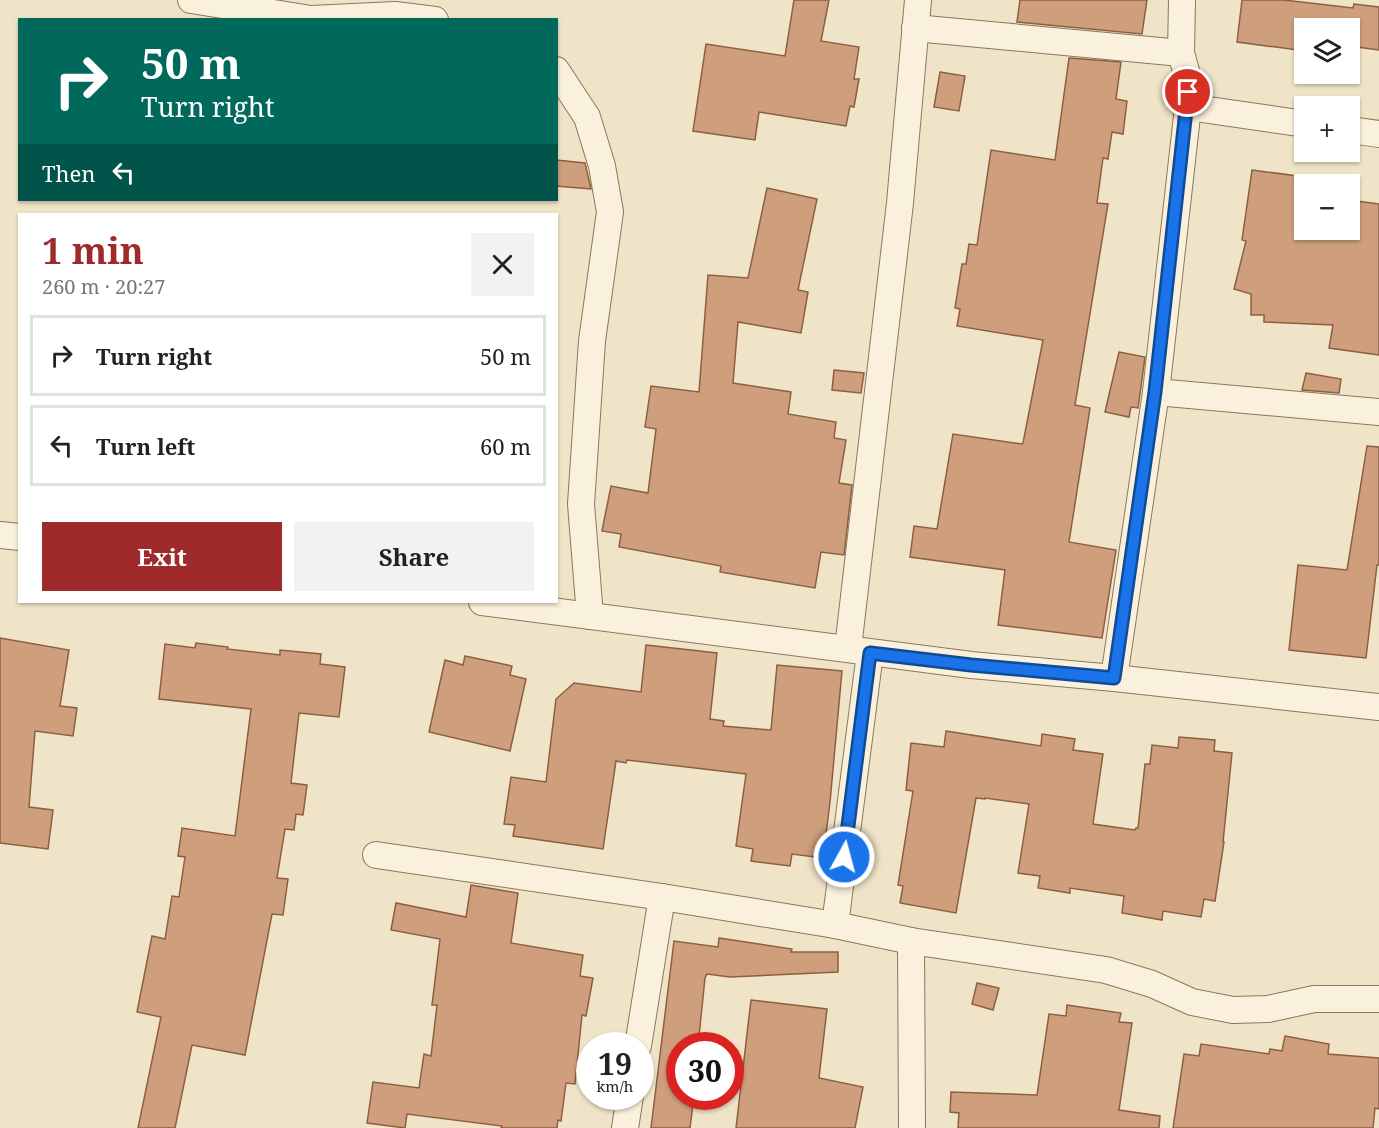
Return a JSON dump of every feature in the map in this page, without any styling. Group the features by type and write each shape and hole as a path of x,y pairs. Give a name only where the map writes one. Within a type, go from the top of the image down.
{"street":[{"path":"191,0 305,18"},
{"path":"835,925 918,0"},
{"path":"1114,678 1155,392 1188,107 1188,78 1181,53 1182,0"},
{"path":"332,18 395,15 419,18"},
{"path":"915,28 1181,53"},
{"path":"558,73 587,117 602,166 610,212 592,341 581,504 590,616"},
{"path":"1188,107 1294,122"},
{"path":"1360,132 1379,135"},
{"path":"1155,392 1379,412"},
{"path":"0,535 18,537"},
{"path":"490,603 971,665 1379,707"},
{"path":"376,855 662,897 835,925 911,941 1107,970 1152,984 1192,1002 1233,1010 1268,1009 1314,999 1379,999"},
{"path":"640,1032 662,897"},
{"path":"911,941 912,1128"},
{"path":"625,1128 628,1110"}],"building":[{"path":"794,0 829,0 821,41 859,47 854,79 859,79 854,107 850,106 846,126 759,112 755,140 693,131 706,44 785,56"},
{"path":"1020,0 1147,0 1142,34 1017,22"},
{"path":"1242,0 1284,0 1353,8 1354,4 1379,7 1379,50 1360,47 1360,18 1294,18 1294,50 1237,42"},
{"path":"1069,58 1121,62 1116,99 1127,101 1123,134 1112,132 1108,159 1103,158 1097,203 1108,204 1075,405 1090,408 1069,542 1116,550 1102,638 998,625 1005,570 910,557 914,526 937,529 953,434 1023,443 1043,340 957,326 960,309 955,308 962,264 966,264 969,244 977,245 991,150 1055,160"},
{"path":"940,72 965,76 959,111 934,107"},
{"path":"558,160 585,163 591,189 558,186"},
{"path":"1252,170 1294,176 1294,240 1360,240 1360,201 1379,204 1379,355 1329,348 1333,325 1264,322 1264,315 1251,315 1251,294 1234,289 1246,241 1242,240"},
{"path":"767,188 817,199 798,290 808,292 801,333 738,322 733,383 791,392 788,414 836,422 834,438 846,440 839,483 852,485 844,555 821,552 815,588 720,572 721,566 619,547 621,534 602,531 611,486 648,493 656,429 645,427 651,386 699,392 708,275 748,278"},
{"path":"1119,352 1145,357 1138,408 1131,407 1129,417 1105,412"},
{"path":"834,370 864,373 861,393 832,390"},
{"path":"1306,373 1341,379 1339,393 1302,390"},
{"path":"1367,446 1379,447 1379,565 1377,565 1366,658 1289,650 1298,565 1347,570"},
{"path":"0,638 69,650 60,706 77,708 73,736 35,731 29,807 53,810 48,849 0,843"},
{"path":"196,643 280,655 280,650 321,654 320,664 345,667 339,717 299,713 291,783 307,785 303,815 296,814 294,830 285,829 277,878 288,879 283,915 272,914 245,1055 192,1045 175,1128 138,1128 161,1017 137,1012 152,936 165,939 172,896 179,897 185,857 178,856 182,828 235,836 251,709 159,699 165,644 195,648"},
{"path":"646,645 717,653 710,719 724,721 723,726 771,730 777,665 842,671 823,858 792,854 790,866 751,861 753,849 736,846 746,774 627,760 626,763 616,761 603,849 513,836 515,825 504,824 511,777 546,782 556,699 574,683 641,692"},
{"path":"465,656 512,666 510,675 526,679 510,751 429,732 445,660 463,665"},
{"path":"946,731 1041,746 1042,734 1075,739 1073,750 1103,754 1093,824 1135,830 1138,828 1145,764 1150,764 1152,745 1178,748 1179,737 1215,740 1214,751 1232,753 1224,842 1215,901 1204,899 1201,917 1163,911 1162,920 1122,913 1124,896 1070,888 1070,893 1038,888 1040,876 1018,873 1029,804 976,798 956,913 900,903 903,886 898,885 913,791 906,790 911,743 944,747"},
{"path":"471,885 518,893 511,943 583,955 580,976 593,978 586,1016 582,1015 580,1032 576,1032 575,1084 566,1083 561,1121 558,1120 557,1128 501,1128 502,1126 407,1114 405,1128 367,1123 373,1082 419,1088 424,1054 431,1056 437,1005 432,1005 440,939 391,930 396,903 466,917"},
{"path":"719,938 792,949 791,952 838,952 838,972 730,977 707,974 699,1032 666,1032 666,1110 692,1110 690,1128 651,1128 674,941 718,947"},
{"path":"977,983 999,988 993,1010 972,1004"},
{"path":"751,1000 827,1009 819,1078 863,1087 855,1128 736,1128 738,1110 744,1110 744,1060"},
{"path":"1067,1005 1121,1013 1119,1022 1132,1023 1119,1110 1160,1116 1159,1128 958,1128 959,1113 950,1112 951,1092 1037,1095 1049,1014 1066,1016"},
{"path":"1285,1036 1329,1044 1328,1054 1379,1058 1379,1109 1375,1108 1373,1128 1173,1128 1184,1054 1199,1056 1201,1044 1269,1054 1270,1049 1282,1051"}],"route":[{"path":"844,857 870,653 1114,678 1155,392 1188,92"}]}
